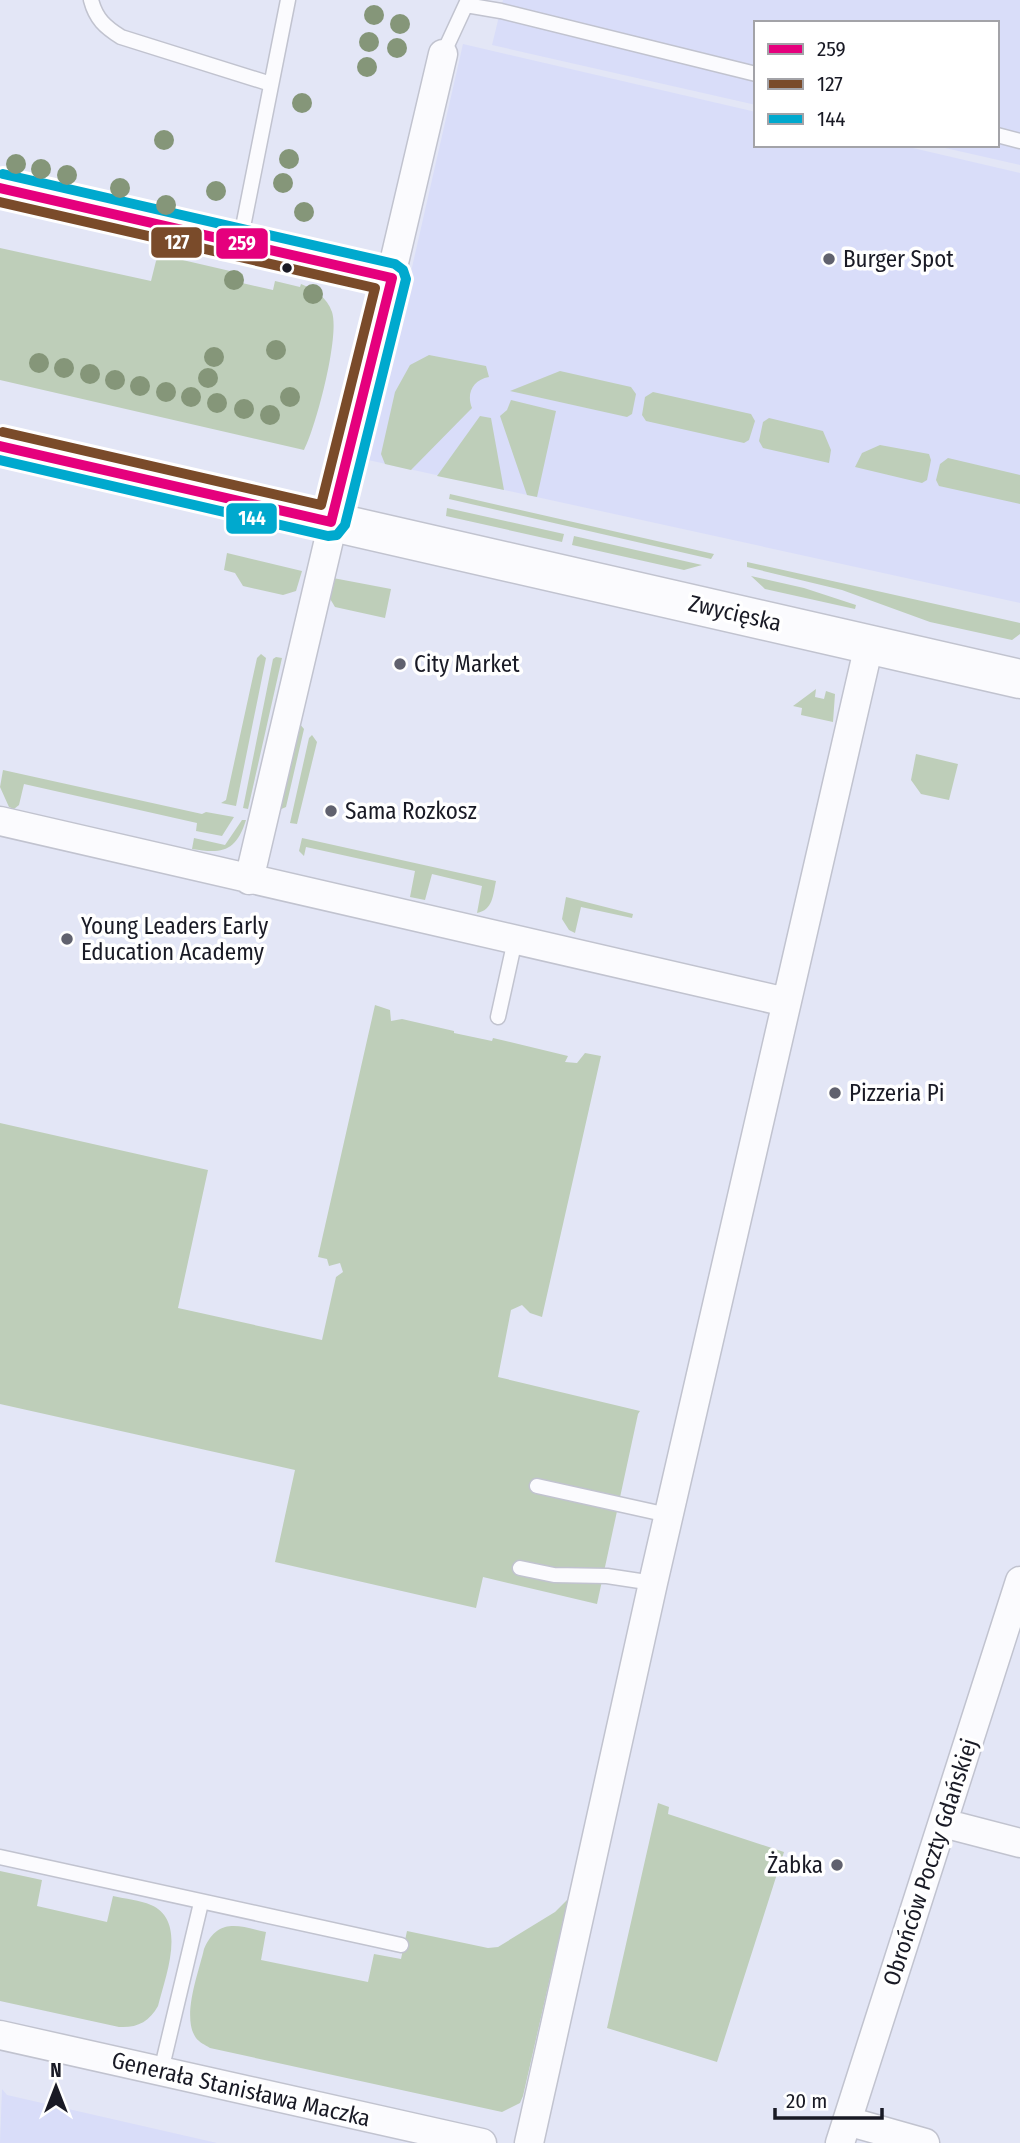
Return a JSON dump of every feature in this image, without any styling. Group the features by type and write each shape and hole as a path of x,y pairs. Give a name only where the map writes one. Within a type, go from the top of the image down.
{"street":[{"path":"249,880 443,54"},
{"name":"Zwycięska","path":"0,446 1020,679"},
{"path":"528,2143 668,1515 869,645"},
{"path":"0,821 786,1002"},
{"name":"Obrońców Poczty Gdańskiej","path":"844,2132 1020,1581"},
{"path":"943,1823 1020,1843"},
{"name":"Generała Stanisława Maczka","path":"0,2035 480,2143"},
{"path":"844,2132 925,2143"}],"lane":[{"path":"91,0 102,25 121,37 271,84"},
{"path":"240,243 288,0"},
{"path":"443,54 467,3 754,74"},
{"path":"999,136 1020,141"},
{"path":"0,188 392,278"},
{"path":"498,1017 515,940"},
{"path":"537,1486 668,1515"},
{"path":"520,1568 554,1575 607,1576 653,1583"},
{"path":"0,1857 401,1945"},
{"path":"161,2071 201,1903"}],"shaded area":[{"path":"503,0 1020,0 1020,165 941,147 999,147 999,21 754,21 754,105 492,45"},
{"path":"463,44 754,112 754,147 909,147 1020,173 1020,603 368,460"},
{"path":"2,2089 7,2095 217,2143 0,2143"}],"green space":[{"path":"0,248 151,281 156,261 161,255 243,274 242,283 273,290 275,281 300,287 301,284 316,292 324,298 332,312 333,340 320,403 304,450 0,380"},
{"path":"429,355 486,366 489,377 472,388 472,408 411,470 385,464 381,454 395,392 410,365"},
{"path":"560,371 631,387 636,394 632,414 627,417 510,391"},
{"path":"653,392 751,414 755,421 749,440 744,443 646,421 642,415 645,397"},
{"path":"511,400 556,411 537,497 527,495 500,416 507,410"},
{"path":"480,416 491,418 504,490 437,476"},
{"path":"769,418 823,431 831,450 829,463 763,448 759,441 763,422"},
{"path":"880,445 929,454 931,460 927,480 922,483 855,467 862,453"},
{"path":"948,458 1020,475 1020,504 939,486 936,480 940,464"},
{"path":"450,494 714,554 711,559 449,499"},
{"path":"447,508 564,534 562,542 446,516"},
{"path":"574,536 702,565 684,570 572,545"},
{"path":"227,553 302,571 296,591 283,595 243,586 235,573 224,570"},
{"path":"747,562 1020,623 1020,634 1012,640 930,622 842,590 747,567"},
{"path":"751,576 804,588 856,605 855,609 765,589"},
{"path":"333,578 391,589 385,618 335,607 329,597"},
{"path":"261,654 266,658 236,806 221,803 226,800 257,658"},
{"path":"282,658 248,809 243,808 273,659"},
{"path":"816,689 815,697 824,699 826,691 835,694 833,722 801,715 802,708 793,706"},
{"path":"299,723 304,729 286,807 279,810"},
{"path":"312,735 317,742 297,824 290,823 309,738"},
{"path":"916,754 958,764 949,800 921,794 911,780"},
{"path":"3,770 202,814 206,812 234,817 222,836 196,831 197,823 24,784 19,805 14,809 9,807 0,787"},
{"path":"242,820 246,820 242,831 232,845 212,851 192,849 194,838 225,845"},
{"path":"302,838 496,881 493,896 486,909 477,913 482,886 432,874 425,900 410,897 415,871 306,847 304,856 299,851"},
{"path":"566,897 633,914 632,918 581,907 575,933 569,930 562,919"},
{"path":"375,1005 390,1010 391,1021 402,1019 492,1041 493,1038 568,1056 565,1062 577,1063 585,1053 601,1056 542,1317 530,1313 522,1305 511,1310 498,1377 640,1411 597,1604 483,1577 476,1608 275,1562 295,1470 0,1404 0,1123 208,1170 178,1308 322,1340 336,1277 343,1272 340,1263 329,1266 327,1259 318,1257"},
{"path":"658,1803 669,1807 668,1814 784,1852 717,2062 607,2028"},
{"path":"0,1871 42,1880 37,1906 107,1922 113,1896 147,1903 162,1913 169,1923 171,1951 158,2006 151,2016 137,2025 119,2027 0,2001"},
{"path":"568,1899 523,2096 520,2103 502,2112 210,2048 197,2039 192,2029 192,1994 204,1949 216,1932 223,1928 238,1926 266,1932 261,1960 368,1982 374,1954 401,1959 407,1931 488,1948 498,1947 555,1912"}],"transit line":[{"name":"144","path":"0,460 328,536 337,535 345,525 406,279 403,270 395,264 3,174"},
{"name":"259","path":"0,188 392,278 331,522 0,446"},
{"name":"127","path":"0,202 375,288 321,505 3,432"}],"place":[{"name":"Burger Spot","path":"829,259"},
{"name":"City Market","path":"400,664"},
{"name":"Sama Rozkosz","path":"331,811"},
{"name":"Young Leaders Early Education Academy","path":"67,939"},
{"name":"Pizzeria Pi","path":"835,1093"},
{"name":"Żabka","path":"837,1865"}]}
